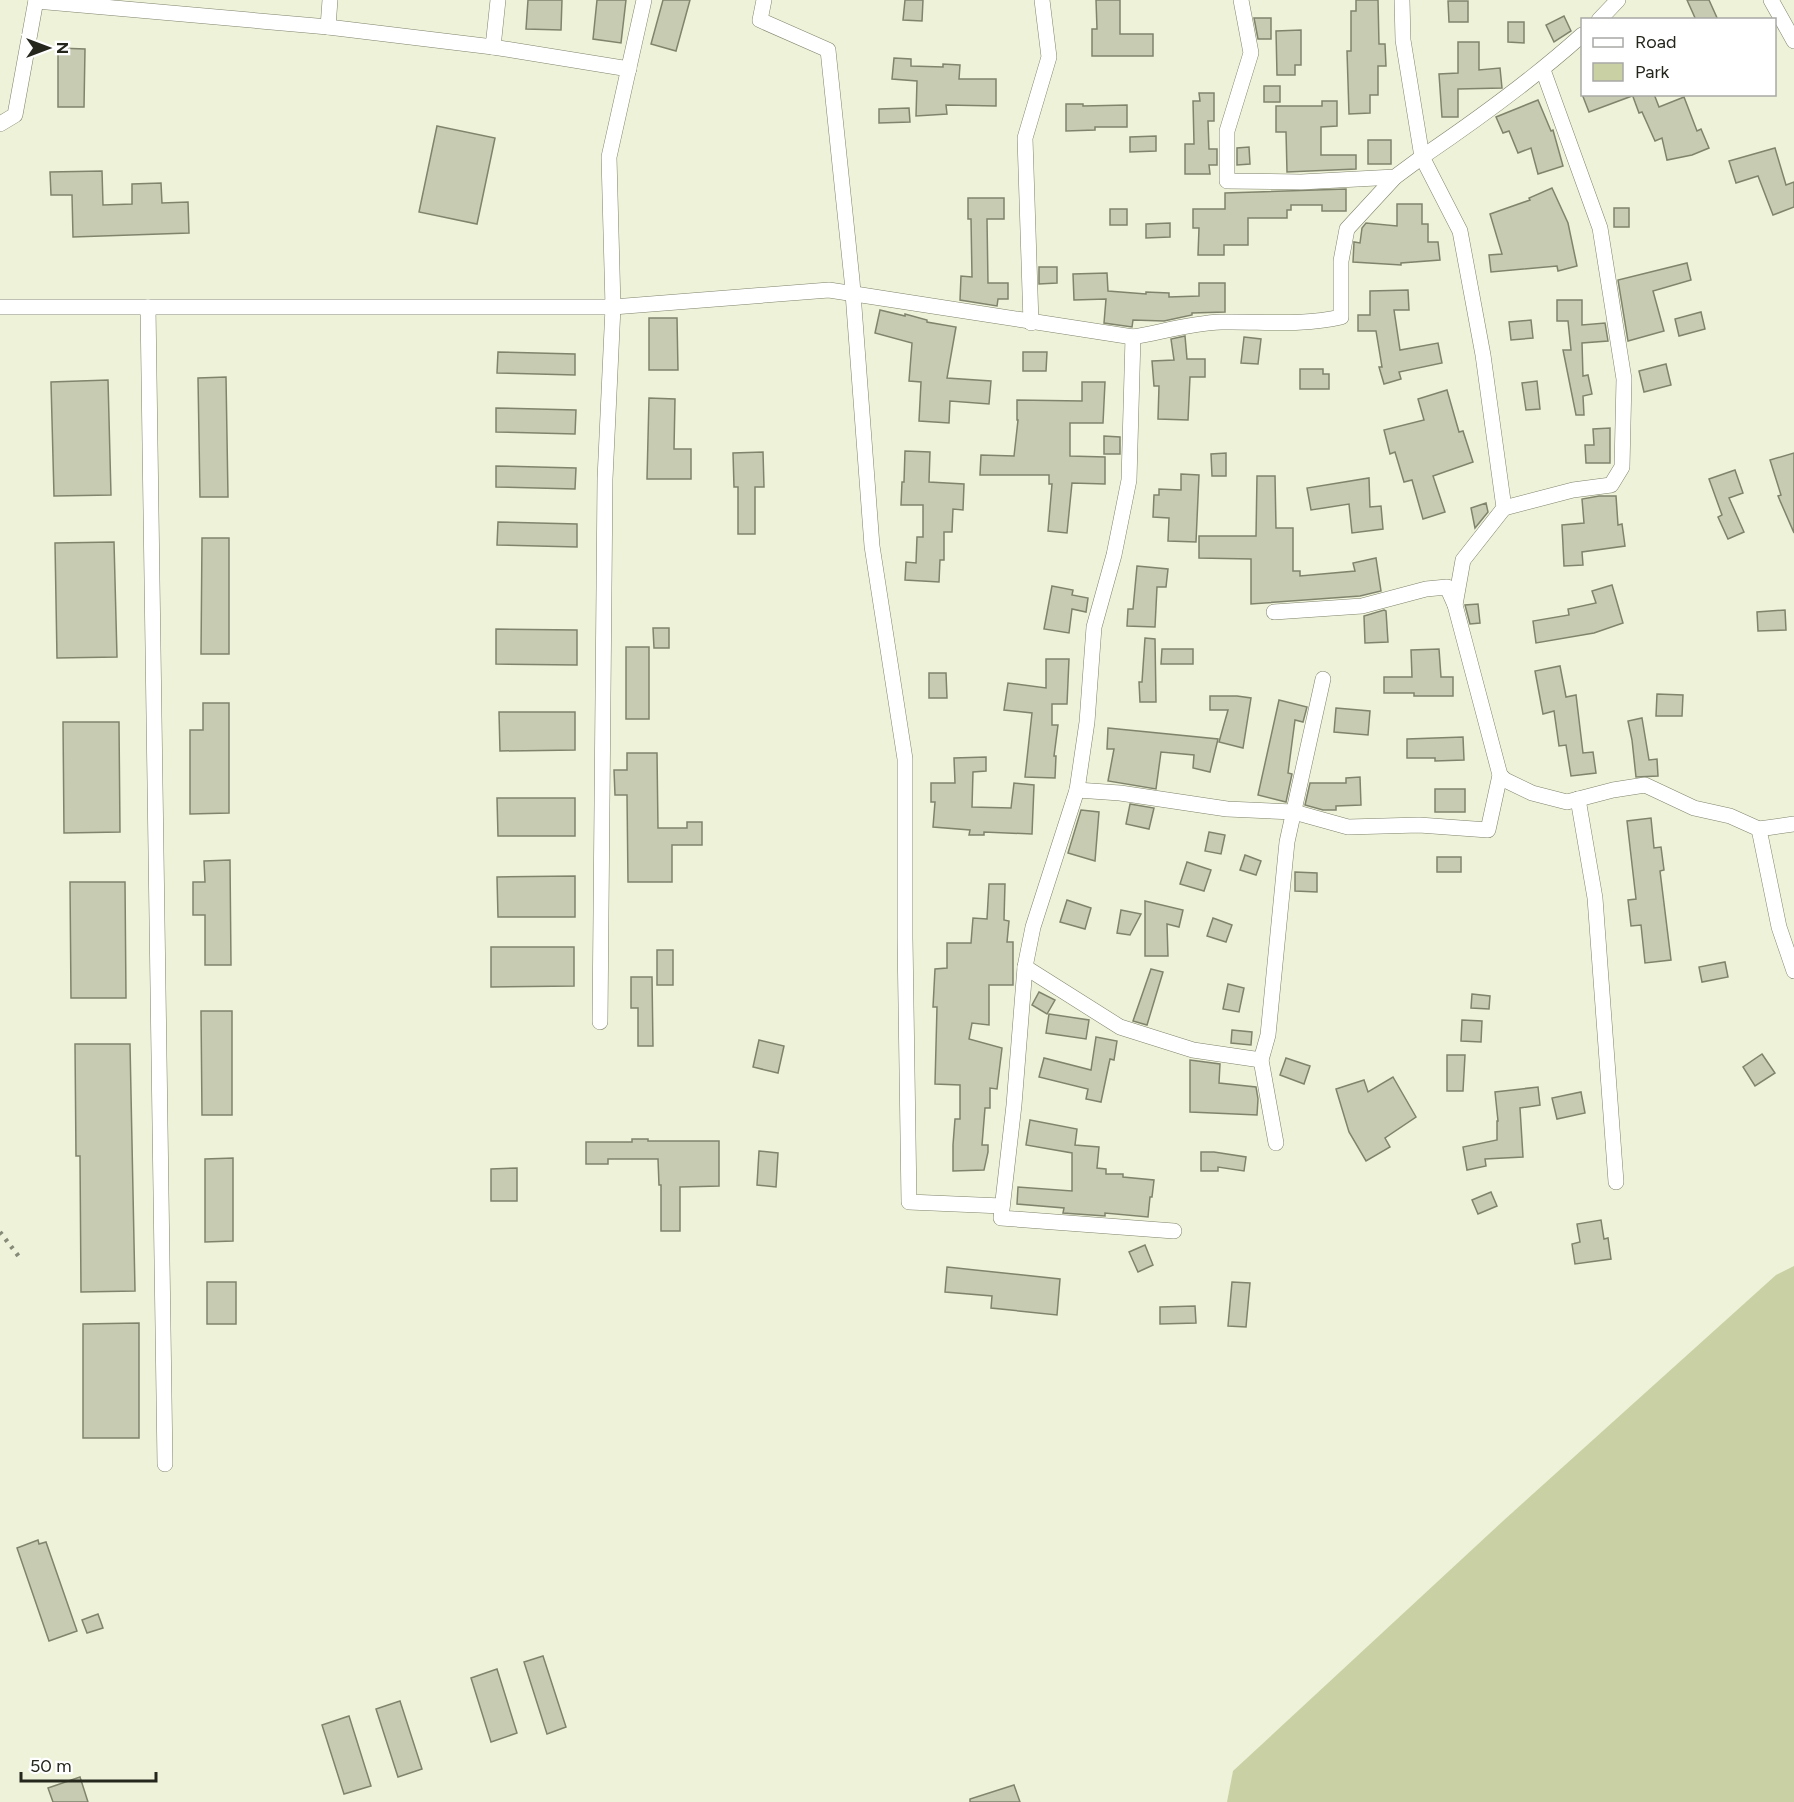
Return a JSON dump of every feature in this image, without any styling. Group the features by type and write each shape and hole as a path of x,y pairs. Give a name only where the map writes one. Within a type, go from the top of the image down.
{"street":[{"path":"328,27 330,0"},
{"path":"493,47 498,0"},
{"path":"600,1022 605,479 613,307 609,157 644,0"},
{"path":"764,0 760,20 828,50 853,294 872,546 905,759 909,1203 1002,1206"},
{"path":"1031,323 1025,138 1049,57 1042,0"},
{"path":"1241,0 1251,53 1227,130 1227,181 1300,182 1395,177"},
{"path":"1402,0 1403,40 1422,157 1460,231 1483,355 1504,508"},
{"path":"1601,18 1618,0"},
{"path":"1771,0 1794,41"},
{"path":"0,124 15,116 36,1 328,27 493,47 629,69"},
{"path":"0,307 613,307 829,290 1133,337 1218,322 1281,323 1327,320 1341,317 1341,261 1347,229 1395,177 1543,70 1581,36"},
{"path":"1455,605 1463,560 1504,508 1573,490 1611,485 1622,467 1624,379 1600,228 1543,70"},
{"path":"148,307 165,1464"},
{"path":"1133,337 1129,480 1114,555 1094,627 1087,722 1077,790 1034,927 1025,967 1014,1106 1001,1218 1174,1231"},
{"path":"1077,790 1120,793 1227,810 1294,812 1347,827 1419,825 1488,830 1500,775 1455,605 1447,587 1426,589 1362,606 1274,612"},
{"path":"1276,1143 1261,1060 1268,1035 1287,842 1323,679"},
{"path":"1500,775 1505,780 1532,793 1567,802 1645,785 1694,808 1730,816 1759,829 1794,824"},
{"path":"1578,799 1595,898 1616,1182"},
{"path":"1759,829 1779,927 1794,970"},
{"path":"1025,967 1120,1027 1193,1050 1261,1060"}],"green space":[{"path":"1794,1266 1794,1802 1227,1802 1233,1771 1503,1521 1776,1275"}],"building":[{"path":"528,0 562,0 561,30 526,29"},
{"path":"597,0 626,0 621,43 593,39"},
{"path":"663,0 690,0 676,51 651,44"},
{"path":"905,0 923,0 922,21 903,20"},
{"path":"1096,0 1120,0 1120,34 1153,34 1153,56 1092,56 1092,29 1097,29"},
{"path":"1356,0 1378,0 1379,44 1385,44 1386,66 1378,66 1378,95 1370,95 1370,113 1349,114 1347,51 1351,51 1351,11 1356,11"},
{"path":"1687,0 1709,0 1717,18 1695,18"},
{"path":"1448,1 1468,1 1468,22 1449,22"},
{"path":"1564,16 1571,31 1554,42 1546,25"},
{"path":"1254,18 1271,18 1271,39 1258,39"},
{"path":"1508,22 1524,22 1524,43 1508,42"},
{"path":"1301,30 1301,65 1295,65 1295,75 1277,75 1276,31"},
{"path":"1458,42 1479,42 1479,70 1500,68 1502,88 1458,89 1458,117 1442,117 1439,74 1458,73"},
{"path":"58,48 85,49 84,107 58,107"},
{"path":"894,58 911,59 911,66 960,65 959,79 996,79 996,106 946,105 947,114 916,116 917,81 892,79"},
{"path":"1264,86 1280,86 1280,102 1264,102"},
{"path":"1199,93 1214,93 1214,121 1208,121 1209,149 1217,149 1217,165 1209,165 1210,174 1185,174 1185,144 1194,144 1193,101 1200,101"},
{"path":"1583,96 1632,96 1589,112"},
{"path":"1633,96 1655,96 1659,107 1684,97 1697,131 1701,129 1709,148 1692,155 1667,160 1662,138 1655,141 1642,112 1639,113"},
{"path":"1538,100 1551,131 1553,130 1563,166 1538,174 1531,148 1518,153 1509,131 1503,133 1496,117"},
{"path":"1322,101 1337,101 1337,126 1321,127 1321,155 1356,155 1356,169 1287,172 1286,132 1276,132 1276,106 1322,106"},
{"path":"1066,104 1127,105 1127,127 1095,127 1095,130 1066,131"},
{"path":"909,108 910,122 879,123 879,109"},
{"path":"437,126 495,138 477,224 419,212"},
{"path":"1156,136 1156,151 1130,152 1130,137"},
{"path":"1368,140 1391,140 1391,164 1368,164"},
{"path":"1249,147 1250,164 1237,165 1237,148"},
{"path":"1775,148 1786,185 1794,182 1794,207 1773,215 1758,176 1736,183 1729,161"},
{"path":"102,171 103,205 132,204 132,184 161,183 162,203 188,202 189,233 73,237 72,195 51,195 50,172"},
{"path":"1552,188 1568,223 1577,266 1558,271 1557,266 1491,272 1489,255 1502,254 1490,214 1530,200 1529,198"},
{"path":"1346,189 1346,211 1322,211 1322,205 1291,205 1291,210 1287,210 1287,218 1248,218 1248,245 1224,245 1224,255 1198,255 1199,228 1193,228 1193,209 1225,209 1225,193"},
{"path":"968,198 1004,198 1004,219 987,219 988,283 1008,283 1008,299 998,299 997,306 960,300 961,276 972,277 971,219 968,219"},
{"path":"1397,204 1422,204 1422,224 1428,224 1428,242 1438,242 1440,260 1401,263 1401,265 1353,262 1354,242 1360,243 1362,228 1366,223 1397,226"},
{"path":"1614,208 1629,208 1629,227 1614,227"},
{"path":"1110,209 1127,209 1127,225 1110,225"},
{"path":"1170,223 1170,237 1146,238 1146,224"},
{"path":"1687,263 1691,280 1653,291 1664,331 1628,341 1618,280"},
{"path":"1039,267 1057,267 1057,283 1039,284"},
{"path":"1107,273 1108,291 1169,293 1169,297 1199,296 1199,283 1225,283 1225,312 1192,313 1192,315 1164,321 1133,320 1132,327 1104,323 1106,299 1074,300 1073,274"},
{"path":"1408,290 1409,310 1394,310 1400,350 1438,343 1442,363 1399,372 1401,379 1384,384 1379,367 1382,367 1376,331 1358,331 1358,315 1370,315 1370,291"},
{"path":"1557,300 1582,300 1582,325 1605,323 1608,341 1582,343 1583,376 1588,375 1592,394 1583,396 1584,415 1576,415 1563,350 1571,350 1568,321 1557,321"},
{"path":"880,310 956,327 947,378 991,381 989,404 950,401 949,423 919,421 921,382 909,381 912,343 875,333"},
{"path":"1701,312 1705,329 1679,336 1675,319"},
{"path":"649,318 677,318 678,370 649,370"},
{"path":"1531,320 1533,338 1511,340 1509,322"},
{"path":"1185,336 1187,359 1205,359 1205,377 1190,377 1188,420 1158,419 1159,386 1154,386 1152,361 1174,360 1171,339"},
{"path":"1244,337 1261,339 1258,364 1241,363"},
{"path":"498,352 575,354 575,375 497,373"},
{"path":"1023,352 1047,352 1046,371 1023,371"},
{"path":"1666,364 1671,385 1644,392 1639,371"},
{"path":"1300,369 1323,369 1323,374 1329,374 1329,389 1300,389"},
{"path":"226,377 228,497 200,497 198,378"},
{"path":"108,380 111,495 54,496 51,382"},
{"path":"1537,381 1540,409 1526,410 1522,383"},
{"path":"1082,382 1105,382 1103,423 1070,423 1070,456 1105,457 1105,484 1072,483 1067,533 1048,531 1052,484 1049,484 1049,475 980,475 981,455 1014,456 1018,420 1017,400 1082,401"},
{"path":"1447,390 1459,432 1463,431 1473,462 1433,476 1445,512 1423,519 1412,480 1404,482 1395,452 1390,454 1384,430 1424,420 1418,399"},
{"path":"649,398 675,399 674,449 691,449 691,479 647,479"},
{"path":"496,408 576,410 575,434 496,432"},
{"path":"1610,428 1610,463 1586,463 1585,445 1594,445 1593,429"},
{"path":"1104,436 1120,437 1120,454 1104,454"},
{"path":"905,451 930,452 929,482 964,484 963,510 953,509 952,532 944,532 944,560 940,560 939,582 905,580 906,562 916,563 917,537 923,537 923,505 901,505"},
{"path":"763,452 764,487 755,487 755,534 738,534 738,487 734,487 733,453"},
{"path":"1226,453 1226,476 1212,476 1211,454"},
{"path":"1794,453 1794,533 1778,496 1781,495 1770,460"},
{"path":"496,466 576,468 575,489 496,487"},
{"path":"1735,470 1743,493 1729,498 1744,532 1728,539 1718,517 1722,515 1709,479"},
{"path":"1181,474 1199,475 1196,542 1168,541 1169,518 1153,517 1154,495 1159,495 1159,489 1181,490"},
{"path":"1257,476 1275,476 1276,528 1293,528 1293,571 1300,571 1300,576 1355,571 1353,563 1376,558 1381,591 1360,596 1251,604 1251,559 1199,558 1199,536 1256,536"},
{"path":"1369,478 1370,507 1381,506 1383,529 1352,533 1349,504 1311,510 1307,488"},
{"path":"1616,496 1618,525 1622,524 1625,546 1582,552 1583,565 1564,566 1562,525 1584,523 1582,499"},
{"path":"1486,503 1488,512 1475,528 1471,508"},
{"path":"498,522 577,524 577,547 497,545"},
{"path":"202,538 229,538 229,654 201,654"},
{"path":"114,542 117,657 57,658 55,543"},
{"path":"1137,566 1168,569 1166,587 1157,587 1155,627 1127,626 1128,609 1133,609"},
{"path":"1612,585 1623,623 1594,633 1536,643 1533,621 1569,615 1568,609 1596,603 1592,591"},
{"path":"1052,586 1073,590 1072,595 1088,598 1086,612 1072,609 1069,633 1044,629"},
{"path":"1478,604 1480,623 1470,624 1465,605"},
{"path":"1785,610 1786,630 1758,631 1757,612"},
{"path":"1386,611 1388,642 1365,643 1364,616"},
{"path":"653,628 669,628 669,648 654,648"},
{"path":"496,629 577,630 577,665 496,664"},
{"path":"1145,638 1155,639 1156,702 1140,702 1139,682 1142,682"},
{"path":"626,647 649,647 649,719 626,719"},
{"path":"1162,649 1193,649 1193,664 1161,664"},
{"path":"1439,649 1441,677 1453,677 1453,696 1384,693 1384,677 1412,677 1411,650"},
{"path":"1046,659 1069,659 1067,704 1052,704 1052,725 1058,725 1054,756 1056,756 1055,778 1025,777 1032,713 1004,710 1008,683 1046,688"},
{"path":"1560,666 1566,697 1576,695 1583,753 1593,752 1596,773 1571,776 1566,745 1559,746 1554,711 1543,714 1535,671"},
{"path":"929,673 946,673 947,698 929,698"},
{"path":"1657,694 1683,695 1682,716 1656,716"},
{"path":"1210,696 1251,698 1243,748 1219,742 1228,710 1210,710"},
{"path":"1279,700 1307,707 1303,722 1295,720 1288,773 1292,774 1286,802 1258,795"},
{"path":"203,703 229,703 229,813 190,814 190,730 203,730"},
{"path":"1336,708 1370,711 1368,735 1334,732"},
{"path":"499,712 575,712 575,750 500,751"},
{"path":"1642,718 1649,760 1657,759 1658,776 1636,777 1628,721"},
{"path":"63,722 119,722 120,832 64,833"},
{"path":"1108,728 1218,739 1210,772 1193,768 1194,755 1161,752 1156,789 1108,781 1114,749 1107,749"},
{"path":"1463,737 1464,760 1435,761 1435,758 1407,758 1407,739"},
{"path":"627,753 657,753 658,828 687,828 687,822 702,822 702,845 672,845 672,882 628,882 627,795 615,795 614,770 627,770"},
{"path":"986,757 986,771 973,772 972,807 1011,808 1014,783 1034,785 1032,834 984,832 984,835 969,835 970,830 933,827 935,802 931,802 931,783 955,783 954,758"},
{"path":"1360,777 1361,805 1336,806 1336,810 1323,810 1305,805 1310,783 1346,783 1346,778"},
{"path":"1435,789 1465,789 1465,812 1435,812"},
{"path":"497,798 575,798 575,836 498,836"},
{"path":"1130,804 1154,808 1149,829 1126,824"},
{"path":"1081,810 1099,812 1095,861 1068,853"},
{"path":"1651,818 1654,848 1661,847 1664,870 1660,871 1671,960 1645,963 1641,925 1631,926 1628,900 1636,899 1627,821"},
{"path":"1209,832 1225,835 1221,854 1205,851"},
{"path":"1245,855 1261,861 1256,875 1240,870"},
{"path":"1437,857 1461,857 1461,872 1437,872"},
{"path":"230,860 231,965 205,965 205,915 193,915 193,882 205,882 204,861"},
{"path":"1187,862 1211,870 1204,891 1180,884"},
{"path":"1295,872 1317,873 1317,892 1295,891"},
{"path":"575,876 575,917 498,917 497,877"},
{"path":"70,882 125,882 126,998 71,998"},
{"path":"989,884 1005,884 1004,920 1009,921 1007,942 1013,942 1013,985 989,985 989,1025 972,1023 969,1039 1002,1048 997,1089 990,1088 990,1108 985,1108 982,1145 988,1145 988,1152 984,1170 953,1171 955,1119 960,1119 960,1085 935,1084 937,1007 933,1007 935,969 947,968 947,943 971,943 973,918 987,919"},
{"path":"1067,900 1091,908 1085,929 1060,922"},
{"path":"1145,901 1183,910 1179,927 1167,924 1168,956 1145,956"},
{"path":"1121,910 1141,914 1130,935 1117,933"},
{"path":"1213,918 1232,925 1226,942 1207,936"},
{"path":"491,947 574,947 574,986 491,987"},
{"path":"657,950 673,950 673,985 657,985"},
{"path":"1725,962 1728,977 1702,982 1699,967"},
{"path":"1151,969 1163,972 1147,1025 1133,1021"},
{"path":"631,977 652,977 653,1046 638,1046 638,1008 631,1008"},
{"path":"1228,984 1244,988 1239,1012 1223,1009"},
{"path":"1039,992 1055,1000 1047,1014 1032,1005"},
{"path":"1472,994 1490,996 1489,1009 1471,1008"},
{"path":"201,1011 232,1011 232,1115 202,1115"},
{"path":"1049,1014 1089,1020 1086,1039 1046,1033"},
{"path":"1462,1020 1482,1021 1481,1042 1461,1041"},
{"path":"1232,1030 1252,1032 1251,1045 1231,1043"},
{"path":"1096,1037 1117,1041 1114,1060 1110,1059 1101,1102 1086,1099 1088,1089 1039,1077 1044,1058 1091,1070"},
{"path":"759,1040 784,1046 778,1073 753,1067"},
{"path":"75,1044 130,1044 135,1291 81,1292 80,1156 76,1156"},
{"path":"1762,1054 1775,1073 1755,1086 1743,1067"},
{"path":"1447,1055 1465,1055 1463,1091 1447,1091"},
{"path":"1286,1058 1310,1066 1304,1084 1280,1075"},
{"path":"1190,1060 1220,1064 1219,1083 1256,1087 1257,1115 1190,1112"},
{"path":"1393,1077 1416,1117 1385,1138 1390,1147 1366,1161 1349,1132 1336,1089 1364,1080 1368,1092"},
{"path":"1538,1087 1540,1105 1520,1108 1523,1157 1485,1159 1486,1166 1467,1170 1463,1147 1497,1140 1495,1092"},
{"path":"1581,1092 1585,1113 1557,1119 1552,1098"},
{"path":"1030,1120 1077,1129 1075,1145 1099,1147 1097,1168 1106,1169 1106,1174 1123,1174 1123,1177 1154,1180 1148,1217 1105,1213 1105,1216 1063,1213 1064,1208 1017,1204 1018,1187 1072,1191 1072,1153 1026,1145"},
{"path":"632,1139 719,1141 719,1186 680,1187 680,1231 661,1231 661,1185 659,1185 658,1159 608,1159 608,1164 586,1164 586,1142 632,1142"},
{"path":"759,1151 778,1153 776,1187 757,1185"},
{"path":"1201,1152 1246,1157 1244,1171 1218,1167 1218,1171 1201,1171"},
{"path":"233,1158 233,1241 205,1242 205,1159"},
{"path":"517,1168 517,1201 491,1201 491,1169"},
{"path":"1491,1192 1497,1206 1478,1214 1472,1200"},
{"path":"1601,1220 1604,1239 1608,1238 1611,1259 1575,1264 1572,1244 1580,1242 1577,1224"},
{"path":"1145,1245 1153,1265 1138,1272 1129,1252"},
{"path":"947,1267 1060,1279 1057,1315 991,1308 992,1296 945,1292"},
{"path":"207,1282 236,1282 236,1324 207,1324"},
{"path":"1232,1282 1250,1283 1246,1327 1228,1326"},
{"path":"1195,1306 1196,1323 1160,1324 1160,1307"},
{"path":"139,1323 139,1438 83,1438 83,1324"},
{"path":"38,1540 39,1544 46,1542 77,1631 49,1641 17,1548"},
{"path":"98,1614 103,1628 87,1633 82,1620"},
{"path":"543,1656 566,1727 547,1734 524,1662"},
{"path":"497,1669 517,1733 491,1742 471,1678"},
{"path":"400,1701 422,1769 398,1777 376,1709"},
{"path":"349,1716 371,1786 344,1794 322,1725"},
{"path":"80,1777 88,1802 53,1802 48,1788"},
{"path":"1014,1785 1020,1802 970,1802 970,1799"}],"railway":[{"path":"0,1232 20,1258"}]}
